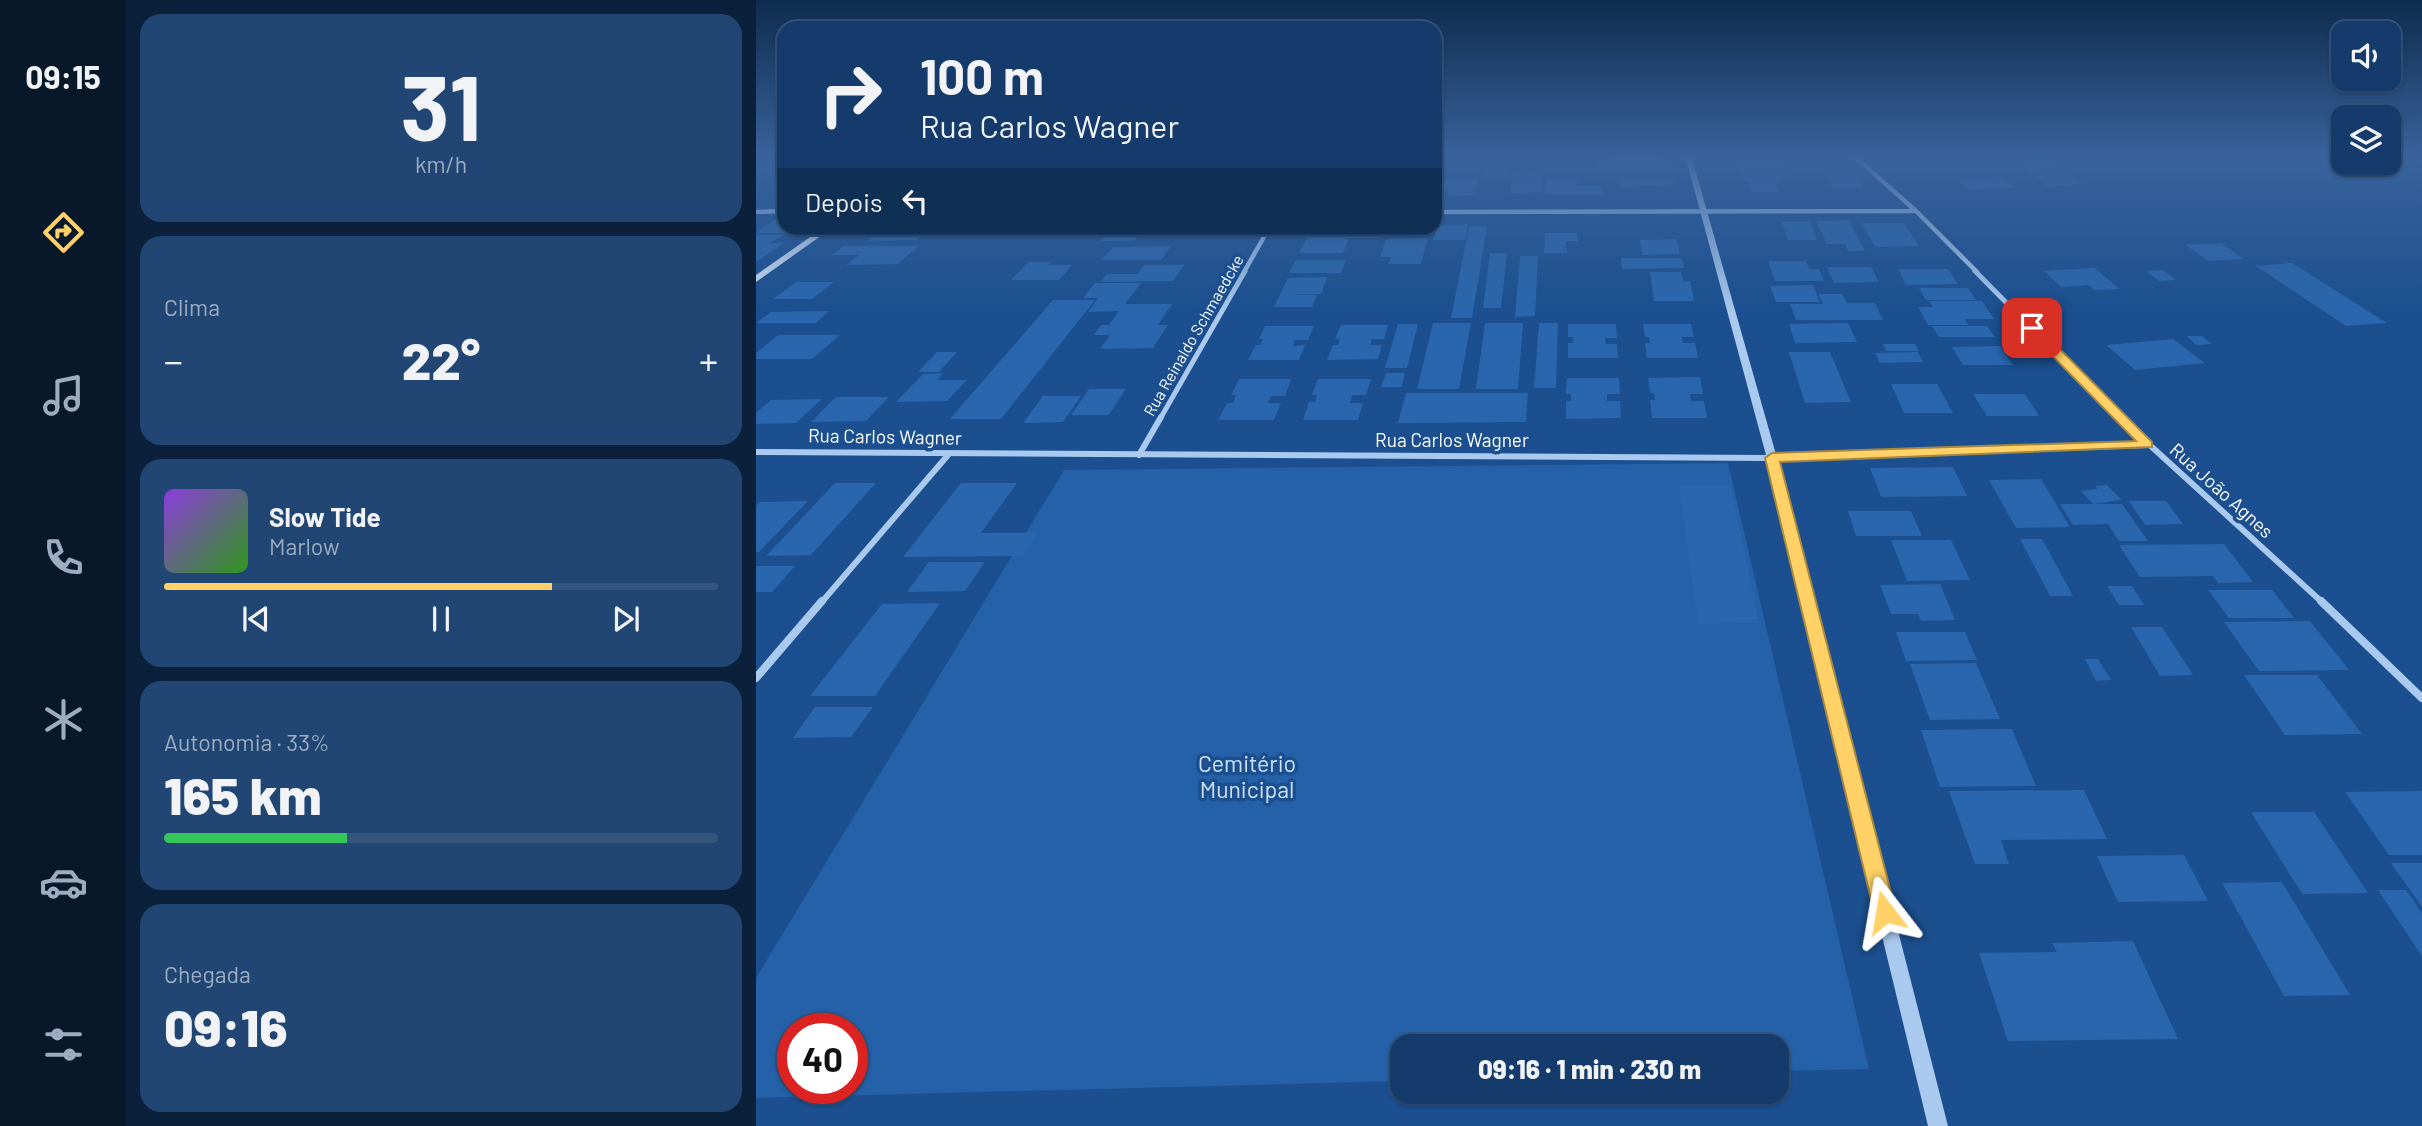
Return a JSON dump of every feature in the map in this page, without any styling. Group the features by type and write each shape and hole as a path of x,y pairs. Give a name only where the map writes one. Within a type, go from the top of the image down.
{"main road":[{"path":"756,279 818,235"}],"street":[{"path":"1700,208 1772,458 1938,1126"},
{"name":"Rua João Agnes","path":"1912,208 2147,444 2302,583 2422,698"},
{"path":"756,212 777,211"},
{"path":"1442,212 1916,211"},
{"name":"Rua Reinaldo Schmaedcke","path":"1139,455 1265,235"},
{"name":"Rua Carlos Wagner","path":"756,452 1772,458 2147,444"},
{"path":"756,678 948,455"}],"green space":[{"name":"Cemitério Municipal","path":"1728,463 1869,1069 1789,1071 1789,1034 1390,1034 1390,1081 868,1095 868,1013 777,1013 777,1097 756,1098 756,978 1064,470"}],"building":[{"path":"776,219 777,219 777,233 756,233"},
{"path":"1848,220 1865,251 1848,251 1845,244 1827,244 1816,221"},
{"path":"1782,222 1810,222 1817,240 1788,240"},
{"path":"1862,223 1904,223 1919,246 1875,247"},
{"path":"1468,224 1465,240 1433,240 1434,235 1442,235 1442,225"},
{"path":"1469,226 1487,226 1472,318 1451,318"},
{"path":"1545,233 1577,233 1578,241 1566,241 1567,253 1544,253"},
{"path":"756,235 783,235 770,243 784,243 756,262"},
{"path":"874,235 923,235 917,240 866,241"},
{"path":"1106,235 1139,235 1134,241 1101,241"},
{"path":"1308,235 1379,235 1378,238 1349,238 1343,253 1299,253"},
{"path":"1428,238 1421,264 1388,264 1391,257 1380,257 1386,239"},
{"path":"1677,239 1680,254 1642,255 1640,240"},
{"path":"2221,243 2244,259 2208,261 2186,245"},
{"path":"844,246 919,246 897,264 846,265 859,255 832,255"},
{"path":"1171,246 1161,260 1101,260 1113,247"},
{"path":"1490,253 1507,253 1501,308 1483,308"},
{"path":"1520,256 1538,256 1535,316 1515,317"},
{"path":"1621,258 1682,258 1684,268 1622,269"},
{"path":"1296,260 1346,260 1341,273 1289,273"},
{"path":"1768,261 1806,261 1809,269 1819,269 1824,281 1775,281"},
{"path":"1029,262 1072,265 1059,280 1011,280"},
{"path":"2292,263 2387,323 2346,326 2256,266"},
{"path":"1144,265 1184,265 1173,281 1101,282 1107,274 1138,274"},
{"path":"1827,267 1871,267 1879,282 1834,283"},
{"path":"2094,268 2120,289 2095,290 2088,285 2061,287 2044,271"},
{"path":"1898,269 1948,269 1958,284 1906,285"},
{"path":"2163,270 2176,280 2159,281 2146,271"},
{"path":"1650,272 1681,272 1683,281 1690,281 1694,301 1654,301"},
{"path":"1327,277 1321,294 1291,294 1317,295 1312,307 1274,307 1288,278"},
{"path":"796,282 834,282 812,299 773,299"},
{"path":"1095,283 1141,283 1125,304 1172,304 1158,325 1168,325 1153,348 1100,349 1110,335 1094,335 1101,325 1109,325 1119,311 1088,312 1098,298 1083,298"},
{"path":"1813,285 1820,302 1776,302 1770,286"},
{"path":"1919,288 1968,288 1976,300 1926,300"},
{"path":"1818,294 1842,294 1847,303 1875,303 1883,320 1796,320 1790,304 1823,304"},
{"path":"1053,300 1095,300 1001,419 950,419"},
{"path":"1929,301 1982,301 1994,319 1965,319 1968,325 1928,325 1918,307 1933,307"},
{"path":"829,311 816,323 756,323 771,312"},
{"path":"1433,323 1471,323 1459,389 1417,389"},
{"path":"1485,323 1523,323 1518,389 1476,389"},
{"path":"1539,323 1558,323 1556,388 1534,388"},
{"path":"1848,323 1857,342 1795,343 1789,324"},
{"path":"1398,324 1418,324 1407,368 1385,368"},
{"path":"1568,324 1616,324 1617,338 1605,338 1606,344 1617,344 1618,358 1568,358 1568,343 1573,343 1573,337 1568,337"},
{"path":"1643,324 1691,324 1694,337 1682,337 1683,343 1695,343 1698,358 1647,358 1645,343 1650,343 1649,337 1645,337"},
{"path":"1341,325 1388,325 1384,339 1372,339 1370,345 1382,345 1378,359 1327,360 1333,345 1338,345 1340,339 1335,339"},
{"path":"1265,326 1314,326 1308,340 1295,340 1293,346 1305,345 1299,360 1248,360 1256,345 1260,345 1263,339 1259,339"},
{"path":"1932,326 1987,326 1995,337 1939,337"},
{"path":"778,335 840,335 812,359 756,359 756,353"},
{"path":"2187,336 2202,336 2212,344 2196,345"},
{"path":"2173,339 2205,363 2135,370 2106,345"},
{"path":"1883,344 1915,344 1919,351 1886,351"},
{"path":"2000,346 2013,365 1963,365 1952,347"},
{"path":"937,352 957,352 939,372 918,372"},
{"path":"1789,352 1830,352 1851,402 1805,403"},
{"path":"1918,352 1923,362 1880,363 1875,353"},
{"path":"943,373 937,380 967,380 947,401 896,402 923,374"},
{"path":"1386,373 1405,373 1402,387 1381,387"},
{"path":"1700,377 1703,394 1690,394 1691,401 1704,401 1707,418 1652,418 1650,400 1655,400 1654,393 1650,393 1648,378"},
{"path":"1567,378 1619,378 1620,394 1607,394 1607,401 1620,401 1621,418 1566,419 1566,401 1571,401 1571,394 1566,394"},
{"path":"1239,379 1291,379 1285,396 1271,396 1268,403 1281,403 1274,420 1218,420 1227,403 1233,403 1236,395 1231,395"},
{"path":"1318,379 1371,379 1366,395 1352,395 1350,403 1363,403 1358,420 1303,420 1309,402 1315,402 1317,395 1312,395"},
{"path":"1891,384 1937,384 1953,413 1904,413"},
{"path":"1089,389 1126,389 1109,415 1071,415"},
{"path":"1406,393 1528,393 1526,422 1398,423"},
{"path":"1973,394 2025,394 2039,416 1987,416"},
{"path":"1043,396 1081,396 1063,422 1023,423"},
{"path":"836,397 889,397 866,421 811,422"},
{"path":"822,399 796,423 756,424 756,413 771,400"},
{"path":"1953,467 1967,496 1881,497 1870,468"},
{"path":"2041,479 2070,527 2016,528 1989,480"},
{"path":"835,483 876,483 811,555 766,556"},
{"path":"961,483 1017,483 981,533 1038,533 1023,556 903,557"},
{"path":"2107,485 2122,500 2093,504 2081,491 2098,489 2095,486"},
{"path":"1679,486 1731,486 1759,623 1698,624"},
{"path":"808,501 759,552 756,552 756,506 760,502"},
{"path":"2129,501 2166,501 2183,524 2145,525"},
{"path":"2060,504 2122,504 2148,541 2119,541 2108,524 2073,525"},
{"path":"1848,511 1911,511 1922,536 1856,536"},
{"path":"2020,539 2042,539 2073,596 2050,596"},
{"path":"1891,540 1951,540 1970,580 1907,581"},
{"path":"2224,544 2253,582 2218,583 2213,576 2140,577 2119,545"},
{"path":"929,562 985,562 965,591 907,592"},
{"path":"756,566 795,566 772,592 756,592"},
{"path":"1940,584 1955,620 1921,621 1918,614 1891,614 1880,585"},
{"path":"2107,586 2132,586 2144,605 2119,605"},
{"path":"2208,590 2272,590 2294,618 2229,618"},
{"path":"940,603 875,696 810,696 882,604"},
{"path":"2310,621 2349,670 2259,671 2224,622"},
{"path":"2131,627 2162,627 2193,675 2160,676"},
{"path":"1896,632 1965,632 1977,660 1906,661"},
{"path":"2085,659 2098,659 2111,680 2096,681"},
{"path":"1976,663 2000,719 1930,720 1910,664"},
{"path":"2244,675 2317,675 2362,734 2285,735"},
{"path":"815,707 873,707 851,737 793,738"},
{"path":"2012,729 2036,786 1940,787 1921,730"},
{"path":"2084,790 2107,839 2001,840 2009,864 1975,864 1949,791"},
{"path":"2422,791 2422,855 2389,855 2345,792"},
{"path":"2251,812 2314,812 2368,893 2302,894"},
{"path":"2184,855 2208,901 2118,902 2097,856"},
{"path":"2391,863 2422,863 2422,907"},
{"path":"2282,882 2350,995 2284,996 2222,883"},
{"path":"2378,890 2406,890 2422,913 2422,956"},
{"path":"2133,941 2178,1039 2008,1041 1979,953 2057,952 2052,943"}],"route":[{"path":"1885,912 1772,458 2147,444 2032,328"}]}
